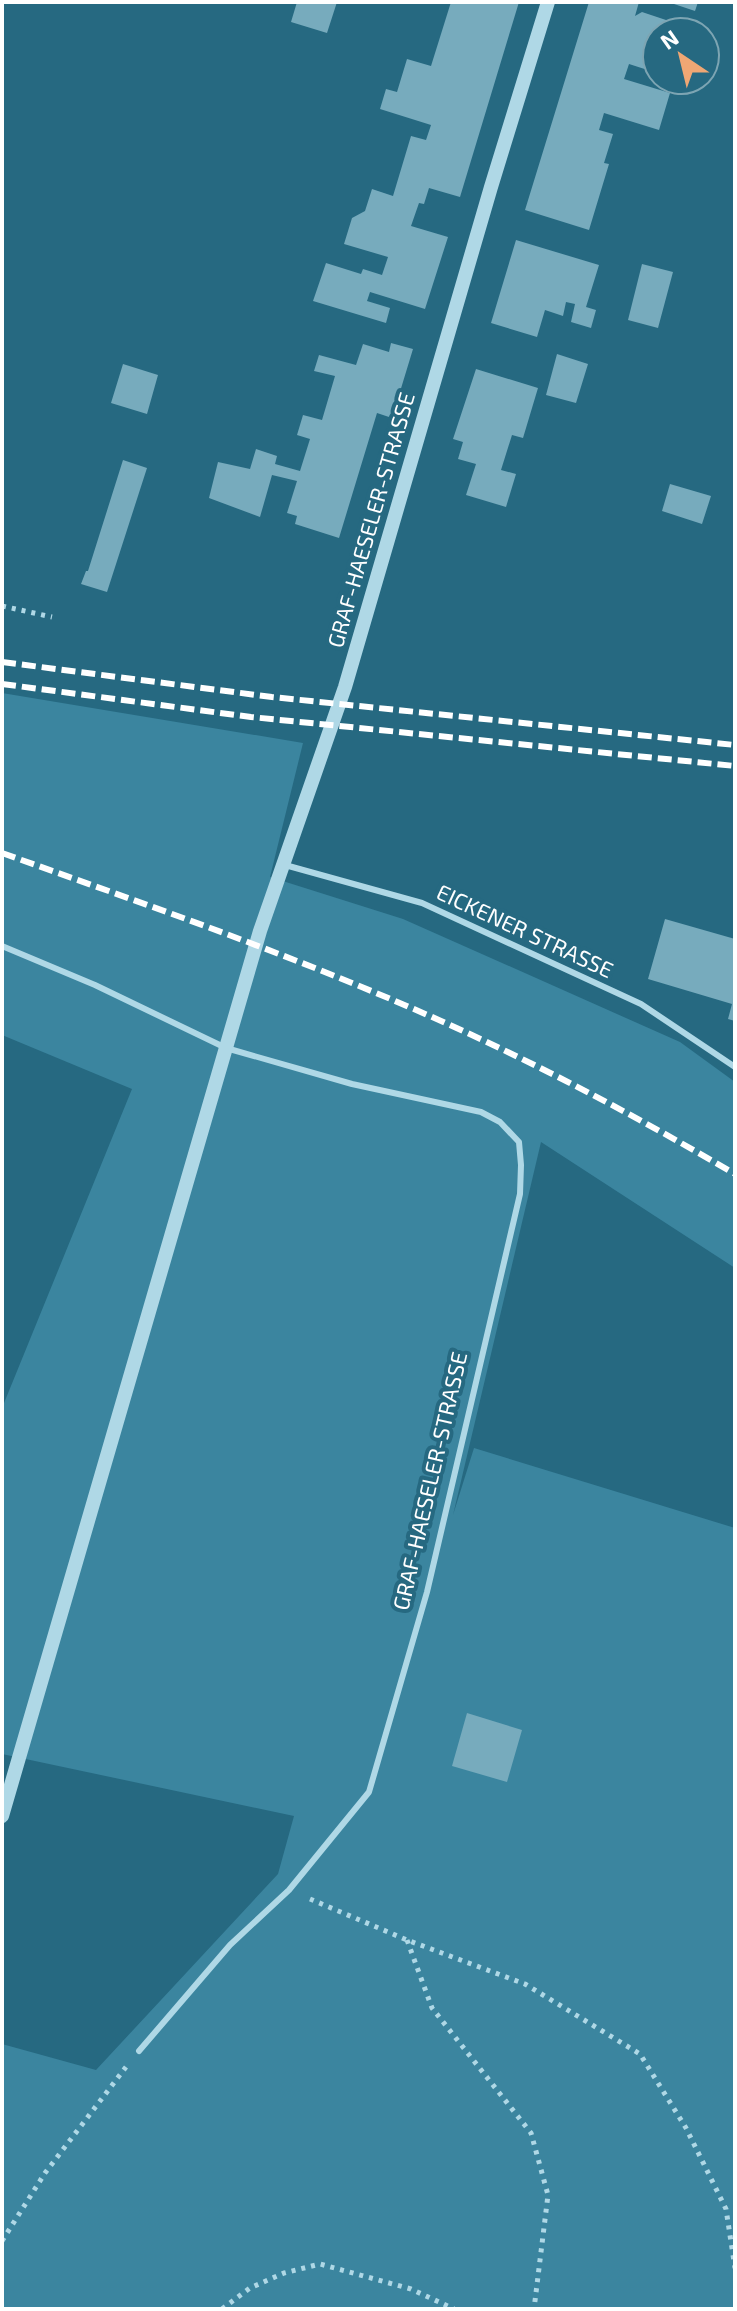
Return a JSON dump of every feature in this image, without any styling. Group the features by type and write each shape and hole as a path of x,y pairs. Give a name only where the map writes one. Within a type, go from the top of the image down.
{"street":[{"name":"GRAF-HAESELER-STRASSE","path":"2,1816 260,931 345,687 548,2"}],"lane":[{"name":"EICKENER STRASSE","path":"283,864 422,903 641,1004 735,1067"},
{"name":"GRAF-HAESELER-STRASSE","path":"2,946 95,985 226,1048 352,1084 481,1112 500,1122 519,1142 520,1194 427,1592 369,1792 289,1890 230,1945 139,2051"}],"path":[{"path":"2,606 52,617"},
{"path":"289,1890 407,1940 525,1984 640,2054 686,2128 726,2209 735,2268"},
{"path":"407,1940 432,2008 531,2133 548,2195 534,2309"},
{"path":"2,2241 45,2173 139,2051"},
{"path":"222,2309 250,2288 284,2273 320,2264 411,2289 454,2309"}],"shaded area":[{"path":"2,693 303,743 270,877 403,919 680,1042 735,1082 735,1268 541,1142 453,1515 474,1448 735,1528 735,2309 2,2309 2,2044 96,2070 278,1874 294,1816 2,1754 2,1408 132,1089 2,1035"}],"building":[{"path":"297,2 337,2 327,33 291,22"},
{"path":"451,2 519,2 460,197 429,188 424,204 419,203 411,226 448,237 425,309 370,292 367,301 390,308 386,323 313,301 326,263 361,274 363,269 382,275 388,257 344,244 352,218 365,211 372,189 393,196 411,136 426,140 431,125 380,109 386,89 397,92 407,59 431,66"},
{"path":"589,2 639,2 635,16 642,12 654,16 641,16 641,68 629,64 624,79 641,84 641,96 669,96 659,130 604,113 599,130 613,134 604,163 609,164 589,230 525,210"},
{"path":"668,2 698,2 695,11"},
{"path":"516,240 599,265 586,307 596,310 591,328 571,322 575,304 566,302 563,316 545,310 537,337 491,323"},
{"path":"642,264 673,272 658,328 628,320"},
{"path":"391,343 413,349 392,418 377,413 339,538 295,524 297,516 287,513 297,481 272,475 260,517 209,498 218,462 250,469 256,449 277,456 275,464 300,471 310,439 297,435 303,415 322,420 335,376 314,371 319,355 356,365 363,344 389,352"},
{"path":"557,354 588,364 576,403 546,395"},
{"path":"123,364 158,375 147,414 111,403"},
{"path":"476,369 538,388 523,438 512,435 501,470 516,474 506,507 466,495 476,464 458,459 463,442 453,439"},
{"path":"123,460 147,468 107,592 81,584 88,571"},
{"path":"670,484 711,496 702,524 662,511"},
{"path":"665,919 735,939 735,1021 728,1019 732,1004 648,979"},
{"path":"467,1713 522,1730 507,1782 452,1766"}],"railway":[{"path":"2,662 272,697 735,745"},
{"path":"2,684 251,717 735,766"},
{"path":"2,853 233,937 405,1005 566,1081 735,1174"}]}
